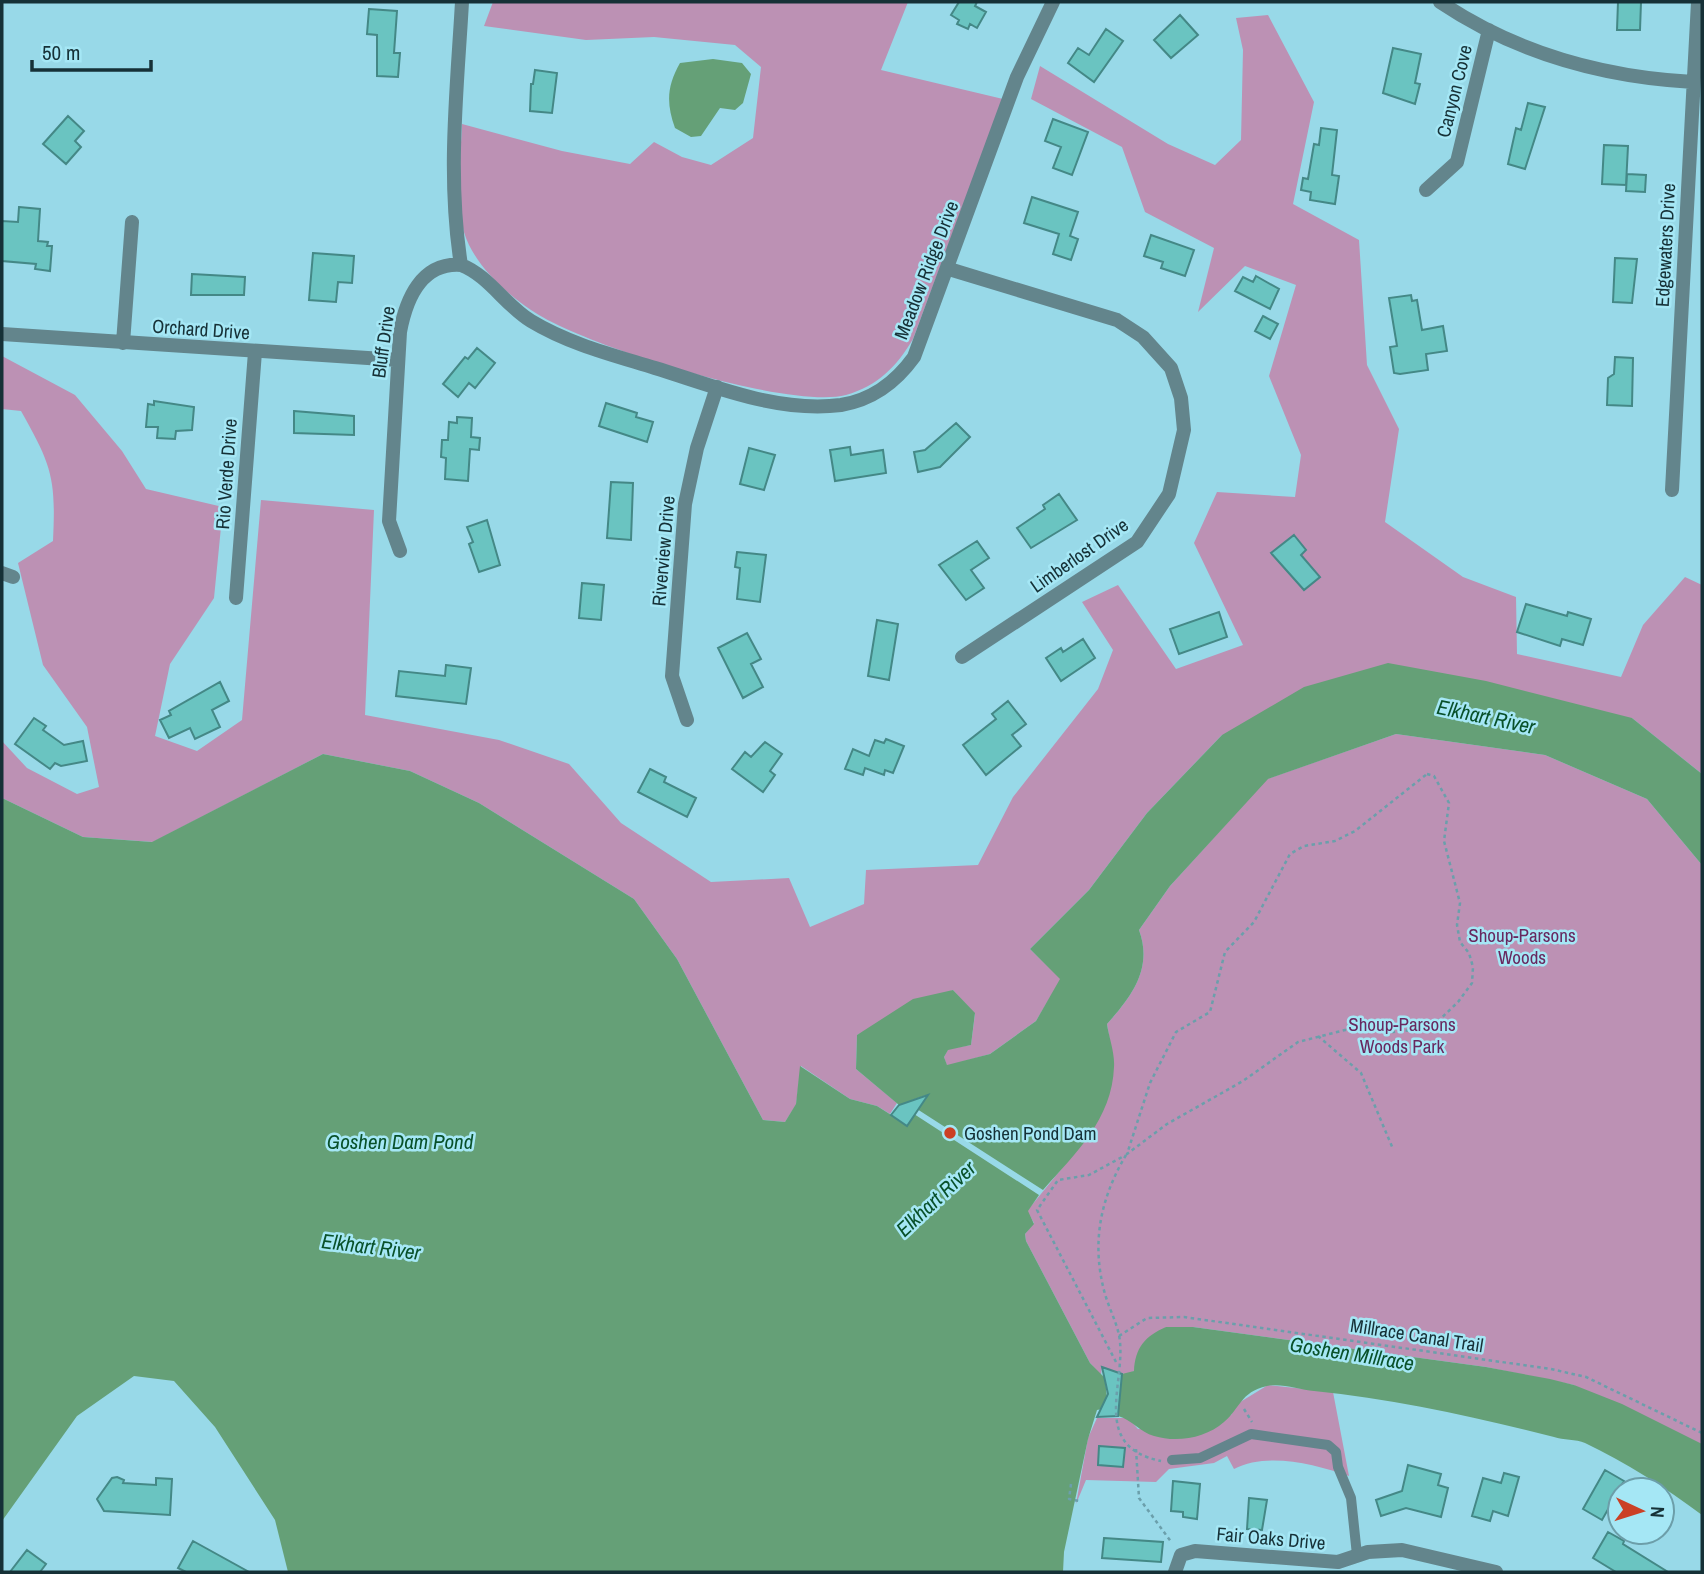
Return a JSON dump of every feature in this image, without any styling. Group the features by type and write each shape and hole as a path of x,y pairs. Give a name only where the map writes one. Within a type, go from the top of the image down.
{"street":[{"path":"461,265 453,207 452,174 463,2"},
{"name":"Meadow Ridge Drive","path":"461,265 475,272 529,320 558,336 779,404 842,405 865,398 888,386 914,357 949,269 1017,77 1053,2"},
{"path":"1440,2 1489,30 1565,62 1637,79 1693,82"},
{"name":"Edgewaters Drive","path":"1672,490 1698,2"},
{"name":"Canyon Cove","path":"1426,190 1457,162 1489,30"},
{"path":"123,343 132,222"},
{"name":"Bluff Drive","path":"400,551 389,521 400,332 410,295 432,271 444,265 461,265"},
{"name":"Limberlost Drive","path":"949,269 1117,320 1143,337 1171,368 1181,398 1184,430 1169,494 1137,542 962,657"},
{"name":"Orchard Drive","path":"2,334 398,360"},
{"name":"Rio Verde Drive","path":"236,598 255,352"},
{"name":"Riverview Drive","path":"687,720 672,676 685,504 697,448 717,387"},
{"name":"Fair Oaks Drive","path":"1181,1555 1203,1551 1338,1562 1379,1550 1413,1551 1496,1572"},
{"path":"1175,1572 1181,1555"},
{"path":"1355,1572 1357,1555"}],"lane":[{"path":"1172,1460 1200,1458 1251,1434 1328,1445 1336,1452 1338,1467 1351,1499 1357,1555"}],"path":[{"path":"1118,1365 1037,1210 1058,1180 1098,1171 1127,1154 1167,1124 1265,1067 1284,1050 1318,1036 1345,1030 1403,1032 1431,1028 1458,1002 1472,983 1473,967 1469,953 1460,942 1457,925 1460,903 1457,882 1444,841 1450,814 1449,803 1434,776 1427,774 1355,831 1335,841 1304,846 1290,854 1254,922 1224,952 1210,1012 1176,1032 1150,1083 1127,1154 1104,1201 1097,1241 1103,1287 1119,1336 1119,1371 1115,1421 1122,1437 1136,1448 1152,1458 1172,1460"},
{"path":"1318,1036 1360,1073 1393,1149"},
{"name":"Millrace Canal Trail","path":"1119,1336 1147,1318 1175,1317 1251,1324 1551,1369 1586,1377 1702,1433"},
{"path":"1136,1448 1139,1498 1181,1555"},
{"path":"1071,1484 1069,1499 1079,1501"}],"green space":[{"path":"493,2 908,2 881,70 1003,99 913,339 886,374 868,386 846,395 818,397 734,384 637,356 593,340 531,310 504,289 481,264 464,231 459,201 462,124 562,151 630,164 654,142 682,157 711,165 753,138 761,67 735,45 654,37 586,40 484,26"},
{"path":"1268,15 1314,102 1293,204 1359,240 1367,365 1399,429 1385,522 1463,577 1516,597 1517,654 1621,677 1643,625 1685,577 1702,585 1702,774 1632,718 1222,735 1147,813 1089,890 1030,949 1061,979 1036,1021 990,1054 947,1066 944,1057 948,1049 971,1045 975,1014 953,990 857,1035 856,1069 897,1103 890,1114 877,1106 850,1099 801,1066 796,1105 785,1122 763,1120 677,959 634,899 479,803 410,771 323,754 153,842 83,837 2,798 2,741 27,768 77,794 99,787 87,727 43,665 18,563 53,541 54,502 46,460 21,411 2,409 2,356 75,395 122,451 146,489 223,507 214,598 170,664 155,736 197,751 242,720 261,500 374,510 365,715 499,740 569,764 621,823 711,882 789,878 810,927 864,904 866,870 978,865 1013,797 1098,689 1113,650 1082,602 1118,585 1176,669 1243,645 1194,543 1217,492 1295,497 1301,455 1269,376 1296,285 1245,266 1198,312 1214,248 1145,212 1122,147 1031,99 1040,66 1168,144 1215,165 1241,140 1243,50 1236,18"},
{"name":"Shoup-Parsons Woods Park","path":"1396,734 1545,755 1647,799 1702,865 1702,1480 1574,1385 1486,1367 1193,1327 1166,1327 1134,1371 1127,1375 1102,1367 1101,1375 1090,1363 1026,1241 1025,1234 1034,1223 1027,1211 1063,1167 1114,1065 1107,1024 1125,1003 1138,981 1143,957 1139,930 1170,886 1267,779"},
{"path":"1268,1385 1333,1392 1349,1476 1321,1467 1276,1461 1261,1461 1234,1469 1227,1456 1214,1463 1169,1469 1156,1482 1086,1480 1076,1504 1088,1438 1097,1418 1128,1418 1138,1429 1231,1415 1237,1404"}],"water":[{"path":"713,59 742,63 751,74 743,103 735,110 720,108 701,136 691,137 675,128 672,119 669,95 672,79 680,63"},
{"name":"Elkhart River","path":"1388,663 1486,681 1632,718 1702,774 1702,865 1647,799 1545,755 1396,734 1268,779 1170,886 1139,930 1143,957 1138,981 1125,1003 1107,1024 1114,1062 1107,1103 1079,1149 1043,1190 917,1109 926,1095 899,1105 856,1069 857,1035 913,999 953,990 975,1013 971,1045 948,1050 944,1057 947,1065 990,1054 1036,1021 1060,979 1030,949 1089,890 1147,813 1222,735 1304,687"},
{"name":"Goshen Dam Pond","path":"323,754 410,771 479,803 634,899 677,959 763,1120 785,1122 796,1104 800,1066 850,1099 877,1106 907,1125 914,1114 1039,1195 1028,1211 1034,1224 1025,1234 1026,1241 1090,1363 1105,1378 1107,1398 1102,1409 1097,1410 1088,1439 1064,1552 1063,1572 288,1572 275,1520 215,1427 174,1381 134,1376 77,1416 2,1521 2,798 83,837 152,842"},
{"name":"Goshen Millrace","path":"1166,1327 1193,1327 1486,1367 1574,1385 1622,1404 1702,1444 1702,1515 1676,1496 1676,1476 1645,1476 1581,1442 1435,1409 1285,1386 1267,1386 1251,1392 1224,1422 1209,1432 1182,1439 1154,1436 1118,1416 1122,1374 1134,1371 1139,1349 1152,1334"}],"building":[{"path":"959,2 977,2 975,6 986,12 977,28 970,24 968,29 957,24 959,20 951,15"},
{"path":"1618,2 1641,2 1640,30 1617,30"},
{"path":"369,9 397,11 394,53 400,53 398,77 377,76 377,35 367,34"},
{"path":"1180,15 1198,35 1171,58 1154,40"},
{"path":"1106,29 1123,41 1094,82 1068,63 1078,48 1089,55"},
{"path":"1393,48 1421,54 1415,83 1420,84 1415,104 1383,93"},
{"path":"535,70 557,73 552,113 530,111 531,84"},
{"path":"1528,103 1545,107 1525,169 1508,164 1516,128 1521,130"},
{"path":"68,116 84,131 75,141 81,147 66,164 43,144"},
{"path":"1053,119 1088,132 1072,175 1053,168 1061,147 1045,141"},
{"path":"1321,128 1337,130 1332,175 1339,176 1335,204 1310,200 1311,192 1301,190 1303,178 1308,179 1314,144 1319,145"},
{"path":"1604,145 1628,146 1626,185 1602,184"},
{"path":"1627,174 1646,175 1645,192 1626,191"},
{"path":"1032,197 1078,212 1070,236 1078,239 1071,260 1053,254 1059,234 1024,223"},
{"path":"19,207 40,209 38,241 48,242 47,246 52,246 50,271 35,269 36,264 2,261 2,221 18,222"},
{"path":"1151,235 1194,250 1185,276 1161,268 1163,262 1144,256"},
{"path":"313,253 354,256 352,283 338,282 336,302 309,300"},
{"path":"1615,258 1637,259 1632,303 1613,302"},
{"path":"192,274 245,277 244,295 191,295"},
{"path":"1256,276 1279,289 1270,309 1235,291 1243,277 1253,282"},
{"path":"1411,295 1412,301 1417,300 1422,330 1443,326 1447,351 1426,354 1428,370 1394,373 1390,347 1397,346 1389,298"},
{"path":"1263,316 1278,324 1270,339 1255,331"},
{"path":"477,348 495,363 475,388 469,383 458,397 443,384 465,357 468,359"},
{"path":"1615,357 1633,358 1632,406 1607,405 1608,378 1614,374"},
{"path":"154,401 194,407 192,430 176,431 175,439 157,438 158,427 146,427 148,404 154,405"},
{"path":"606,403 637,413 636,417 653,422 647,442 599,426"},
{"path":"294,411 354,416 354,435 294,433"},
{"path":"457,417 472,418 471,437 480,438 479,450 470,449 468,481 445,479 446,458 441,457 442,440 448,440 449,422 457,423"},
{"path":"956,423 970,437 940,467 918,472 914,452 925,450"},
{"path":"850,447 851,455 883,450 886,473 835,481 830,450"},
{"path":"749,448 775,455 764,490 740,484"},
{"path":"611,482 633,483 631,540 607,538"},
{"path":"1059,494 1077,520 1031,548 1017,528 1045,509 1043,505"},
{"path":"487,520 500,565 479,572 469,544 473,542 467,527"},
{"path":"1294,535 1306,550 1301,555 1320,577 1304,590 1271,553"},
{"path":"977,541 989,558 971,570 984,588 966,600 939,565"},
{"path":"737,552 766,555 760,602 737,599 740,568 735,567"},
{"path":"582,583 604,585 601,620 579,618"},
{"path":"1526,604 1567,616 1568,612 1591,619 1583,645 1562,639 1560,646 1517,632"},
{"path":"1219,612 1227,637 1179,654 1170,629"},
{"path":"877,620 898,624 889,680 868,676"},
{"path":"747,633 761,659 751,664 763,687 743,698 718,648"},
{"path":"1083,639 1095,658 1061,681 1046,658 1061,648 1063,652"},
{"path":"446,665 471,668 466,704 396,696 399,671 445,676"},
{"path":"220,682 229,701 212,710 220,727 195,739 190,728 169,738 160,720 171,715 169,711"},
{"path":"1008,701 1026,724 1012,735 1021,746 986,775 963,745 996,719 992,714"},
{"path":"34,718 46,726 43,730 64,745 83,741 87,761 61,766 55,763 50,769 15,744"},
{"path":"886,739 904,746 893,773 885,770 884,775 865,768 863,775 845,769 853,749 869,756 875,740 884,743"},
{"path":"765,742 782,754 770,771 775,775 763,792 732,769 745,752 751,757"},
{"path":"650,769 666,777 664,782 696,798 687,817 638,792"},
{"path":"928,1095 907,1126 891,1115 899,1105"},
{"path":"1102,1367 1122,1374 1118,1416 1097,1417 1108,1394"},
{"path":"1099,1446 1125,1448 1123,1467 1098,1465"},
{"path":"1408,1465 1441,1474 1438,1485 1448,1488 1441,1517 1406,1508 1381,1516 1376,1500 1402,1491"},
{"path":"1605,1470 1615,1476 1606,1476 1606,1513 1602,1520 1583,1509"},
{"path":"1504,1473 1519,1477 1508,1516 1493,1511 1490,1521 1472,1516 1483,1478 1501,1483"},
{"path":"112,1478 124,1480 123,1483 156,1485 156,1478 172,1479 170,1515 104,1511 97,1499"},
{"path":"1173,1481 1200,1484 1197,1519 1183,1517 1183,1512 1171,1511"},
{"path":"1249,1498 1267,1500 1262,1530 1247,1529"},
{"path":"1606,1535 1606,1546 1626,1546 1668,1572 1616,1572 1593,1558"},
{"path":"1104,1538 1163,1542 1161,1562 1102,1558"},
{"path":"193,1541 249,1572 186,1572 178,1568"},
{"path":"27,1550 46,1564 40,1572 10,1572"}],"place":[{"name":"Goshen Pond Dam","path":"950,1133"}],"park label":[{"name":"Shoup-Parsons Woods","path":"1522,946"}]}
